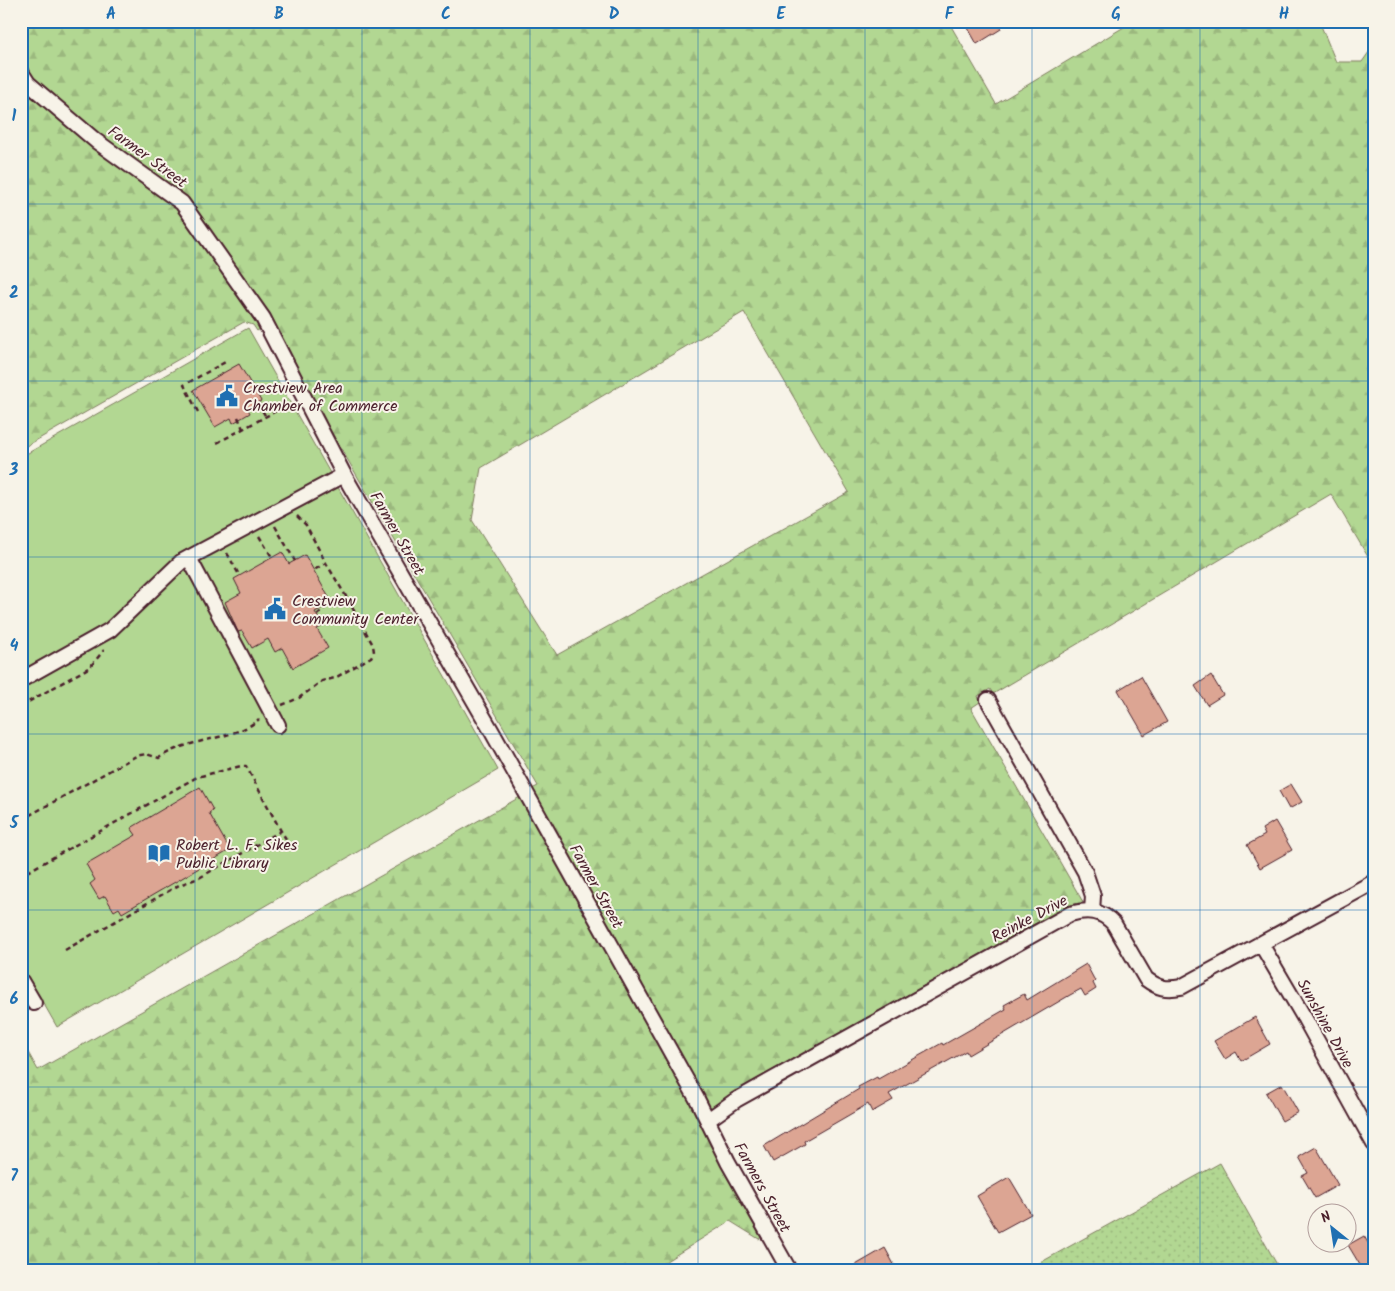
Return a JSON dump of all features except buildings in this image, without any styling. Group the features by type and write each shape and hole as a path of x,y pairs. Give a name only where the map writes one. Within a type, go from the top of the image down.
{"street":[{"name":"Farmer Street","path":"21,72 28,83 96,141 182,203 263,318 344,475 491,730 708,1120"},
{"path":"21,680 110,630 181,562 344,475"},
{"path":"189,558 278,724"},
{"path":"988,700 1085,872 1093,896 1092,911"},
{"name":"Reinke Drive","path":"708,1120 736,1100 1070,914 1092,911 1107,916 1114,924 1146,979 1154,986 1167,990 1181,987 1374,882"},
{"name":"Sunshine Drive","path":"1261,944 1305,1018 1374,1144"},
{"path":"21,981 34,1003"},
{"name":"Farmers Street","path":"708,1120 728,1162 788,1270"}],"path":[{"path":"198,412 184,385 227,361"},
{"path":"258,403 266,416"},
{"path":"217,443 276,411"},
{"path":"238,417 243,429"},
{"path":"21,820 136,756 146,754 159,758 181,746 235,732 258,720 261,711 274,702 282,706 322,681 335,678 372,657 374,652 373,646 306,525 294,512"},
{"path":"268,525 274,524 295,561"},
{"path":"256,531 272,557"},
{"path":"224,548 238,573"},
{"path":"314,570 326,563"},
{"path":"317,616 327,606 346,598"},
{"path":"27,872 197,777 242,766 246,766 288,842"},
{"path":"65,950 179,885 199,878 281,831"}],"green space":[{"path":"21,21 948,21 996,104 1134,21 1319,21 1336,62 1362,62 1374,45 1374,567 1331,494 993,694 990,689 978,696 980,702 971,708 1083,902 1065,907 732,1093 710,1109 532,789 538,786 314,402 269,314 185,196 100,134 33,78 21,57","holes":["744,312 849,492 557,655 472,520 481,468"]},
{"path":"21,86 92,147 177,208 260,329 257,331 253,325 244,322 21,449"},
{"path":"248,328 498,770 57,1027 21,964 21,457"},
{"path":"520,797 690,1102 762,1237 759,1239 730,1221 652,1270 21,1270 21,1040 38,1070"},
{"path":"1220,1163 1280,1270 1027,1270"}],"place":[{"name":"Crestview Area Chamber of Commerce","path":"227,396"},
{"name":"Crestview Community Center","path":"275,609"},
{"name":"Robert L. F. Sikes Public Library","path":"159,853"}]}
